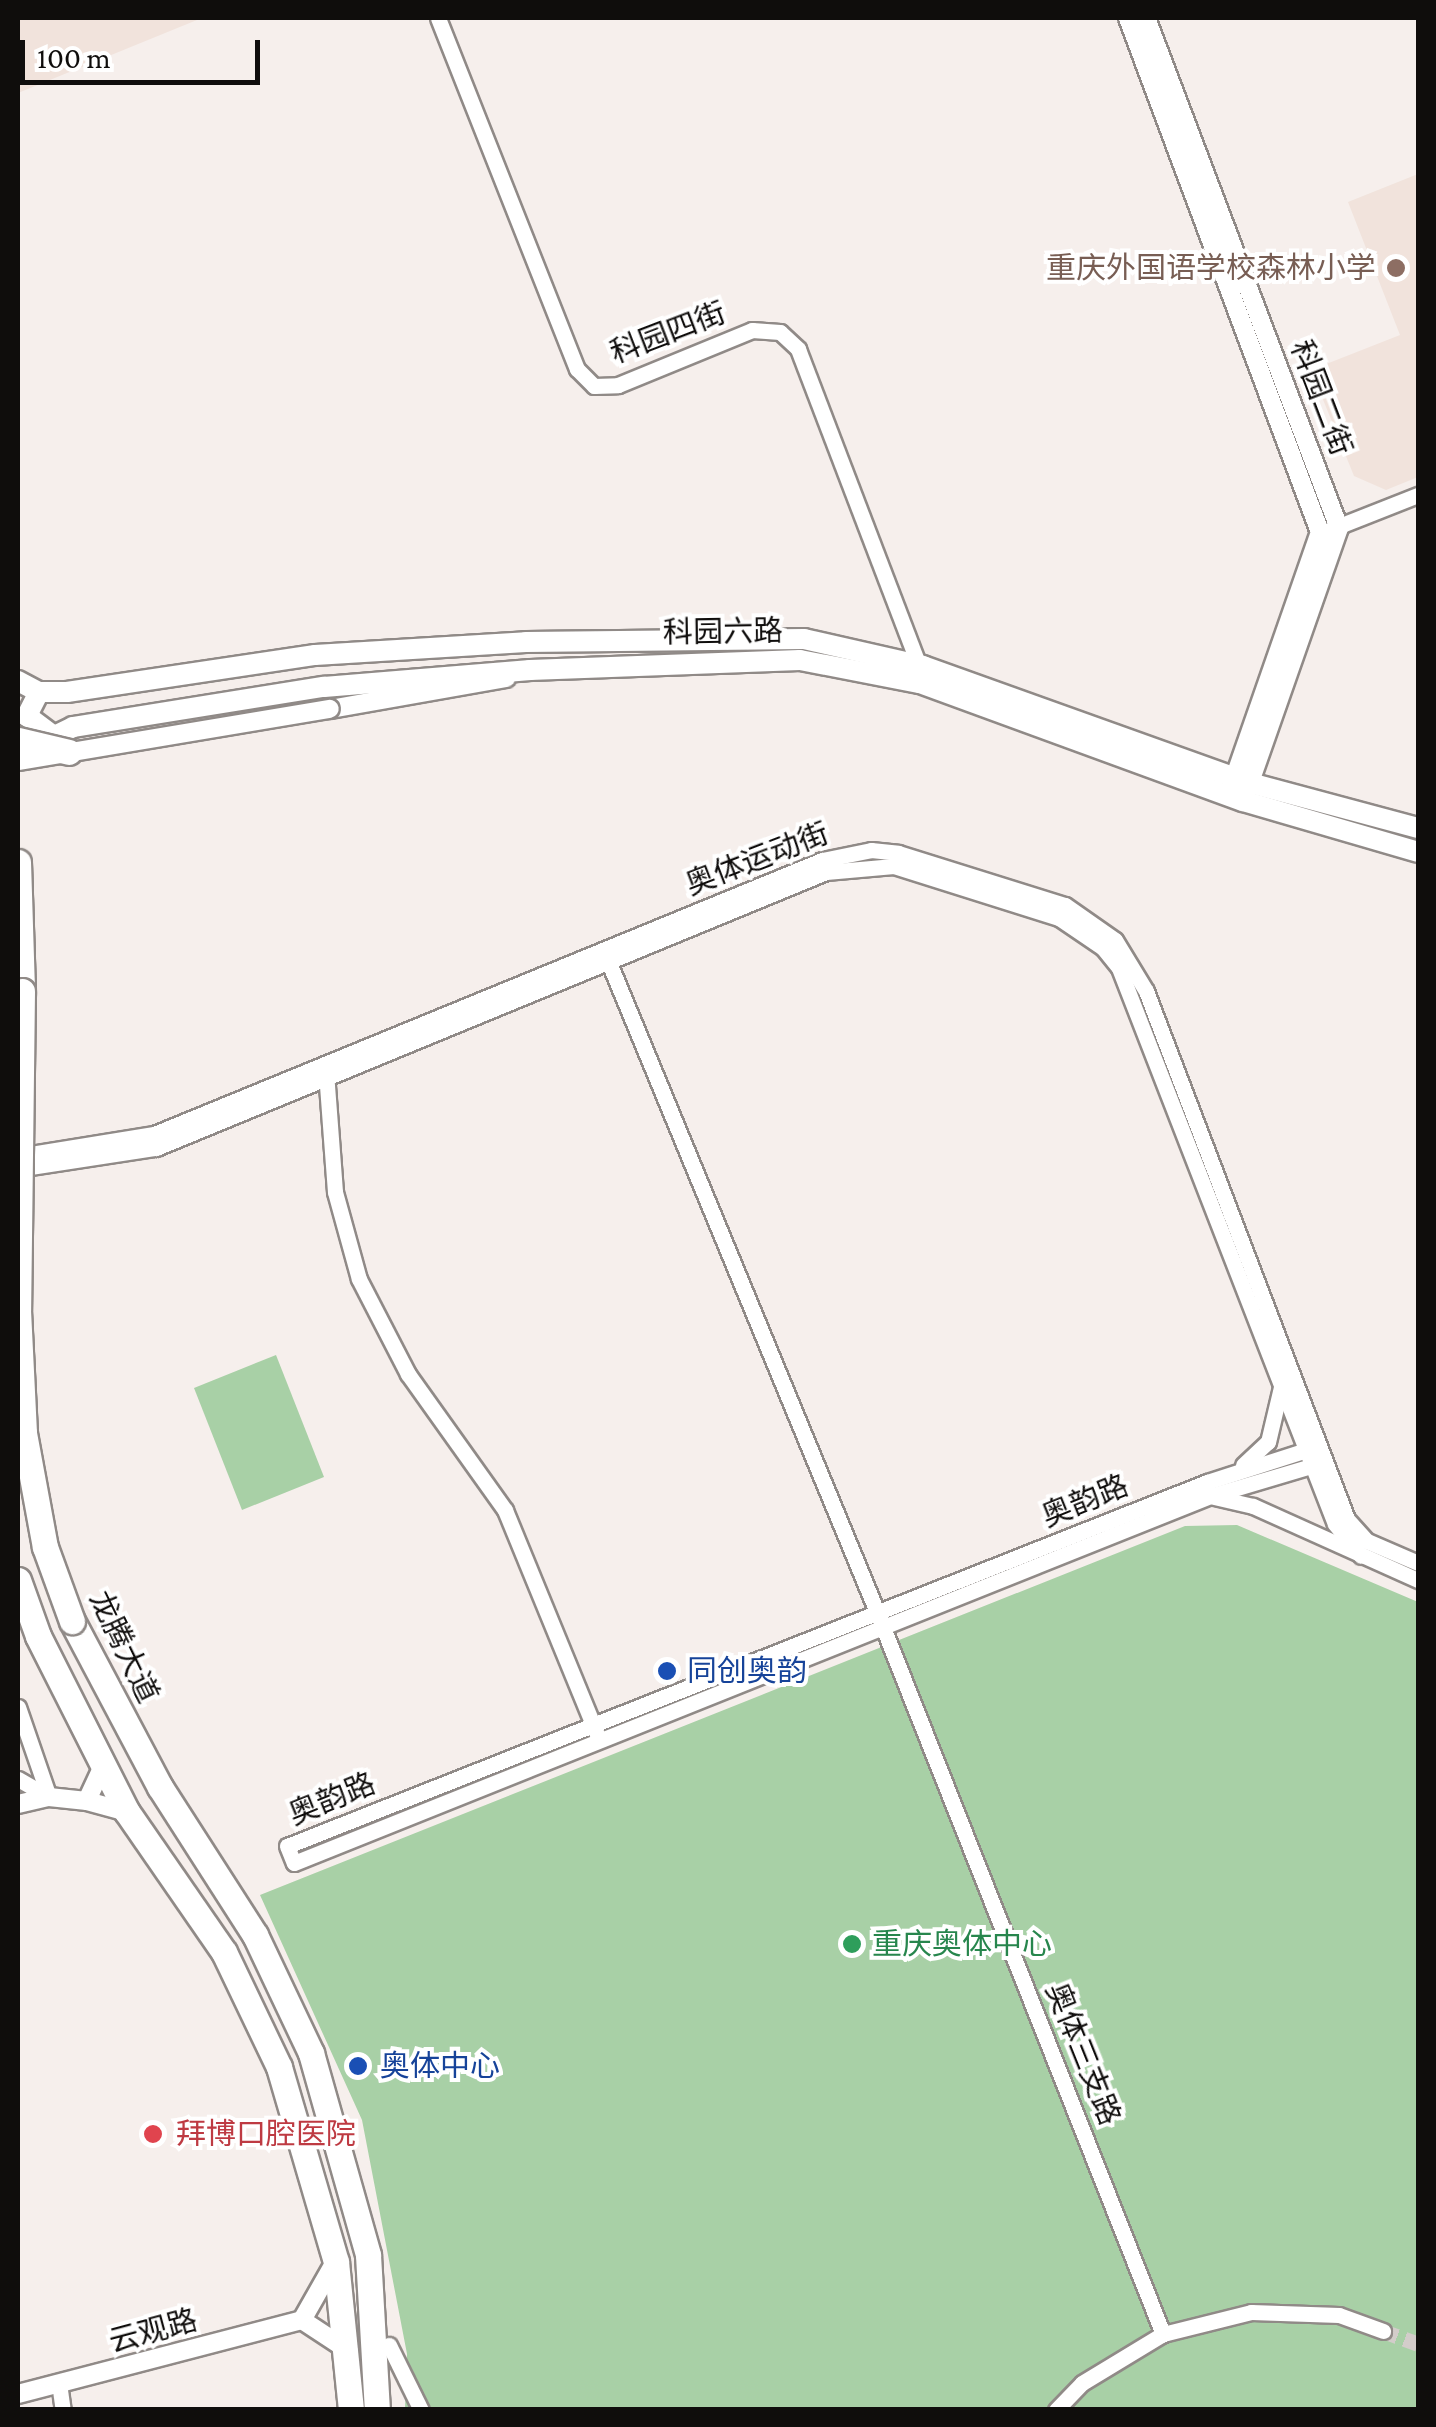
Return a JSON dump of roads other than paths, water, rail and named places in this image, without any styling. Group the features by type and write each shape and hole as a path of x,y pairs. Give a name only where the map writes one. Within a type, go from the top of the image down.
{"highway":[{"path":"18,740 60,743"},
{"name":"龙腾大道","path":"18,862 22,991 18,1310 24,1433 44,1547 72,1621 160,1788 255,1934 303,2036 368,2255 377,2410"},
{"path":"18,1580 38,1636 127,1812 224,1952 279,2067 336,2262 349,2351 351,2410"},
{"path":"368,2255 389,2344 390,2410"}],"main road":[{"name":"科园六路","path":"40,692 314,656 526,642 804,639 922,674 1418,852"},
{"name":"科园六路","path":"60,743 324,687 530,670 800,660 922,674"},
{"path":"18,681 40,692 27,716 31,725 60,743"},
{"path":"18,763 60,743"},
{"name":"科园六路","path":"1239,789 1418,828"}],"street":[{"name":"科园四街","path":"438,18 577,369 594,386 618,385 752,330 780,332 798,349 922,674"},
{"name":"科园二街","path":"1128,18 1320,532"},
{"name":"科园二街","path":"1146,18 1339,528"},
{"path":"1239,789 1320,532 1418,495"},
{"path":"1239,789 1339,528"},
{"path":"60,743 470,689 530,670"},
{"name":"奥体运动街","path":"606,956 822,860 870,850 1046,899 1091,919 1114,940 1146,991 1316,1456"},
{"name":"奥体运动街","path":"18,1169 156,1148 326,1071 606,956 826,872 870,864 1059,918 1103,948 1133,994 1282,1383 1316,1456"},
{"name":"奥体三支路","path":"606,956 884,1629 1164,2334"},
{"path":"326,1071 335,1192 359,1279 408,1374 505,1510 601,1742"},
{"name":"奥体运动街","path":"18,1156 154,1134 326,1071"},
{"path":"1209,1489 1262,1452 1282,1383"},
{"path":"1316,1456 1341,1535 1361,1556"},
{"path":"1316,1456 1358,1535 1418,1563"},
{"name":"奥韵路","path":"1209,1489 884,1629 294,1864 287,1846 877,1612 1209,1489 1316,1456"},
{"path":"1209,1489 1418,1580"},
{"path":"18,1707 49,1797"},
{"path":"87,1801 103,1766"},
{"path":"18,1779 49,1797"},
{"path":"18,1804 49,1797 87,1801 127,1812"},
{"path":"336,2262 302,2320 349,2351"},
{"path":"1056,2410 1082,2383 1164,2334 1251,2312 1339,2314 1384,2331"},
{"name":"云观路","path":"18,2394 302,2320"},
{"path":"389,2344 421,2410"},
{"path":"59,2383 63,2410"}],"tunnel":[{"path":"1383,2331 1418,2344"}],"place":[{"name":"重庆外国语学校森林小学","path":"1396,268"},
{"name":"同创奥韵","path":"667,1671"},
{"name":"重庆奥体中心","path":"852,1944"},
{"name":"奥体中心","path":"358,2066"},
{"name":"拜博口腔医院","path":"153,2134"}]}
